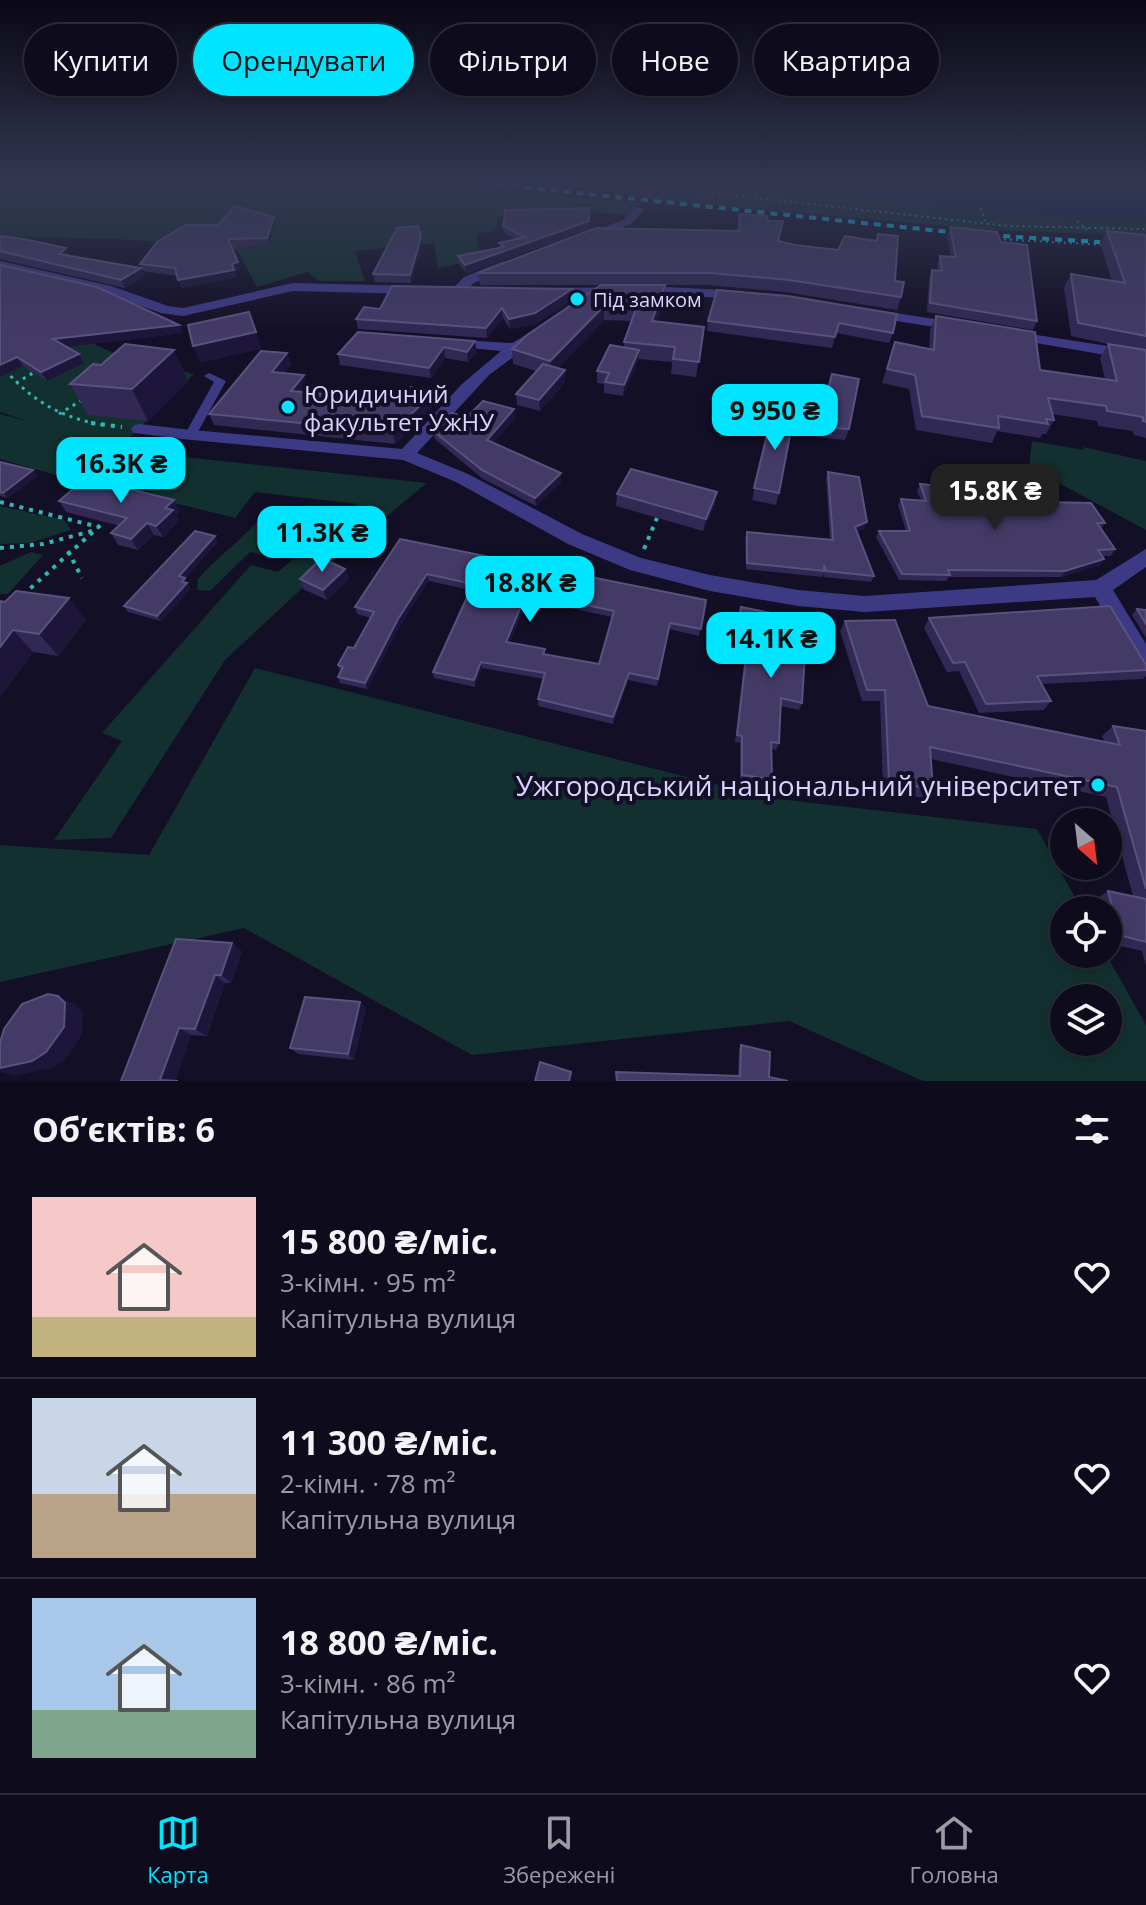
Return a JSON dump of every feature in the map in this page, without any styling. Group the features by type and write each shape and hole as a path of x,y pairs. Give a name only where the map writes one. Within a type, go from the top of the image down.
{"street":[{"path":"571,242 598,232"},
{"path":"456,292 469,280 516,261"},
{"path":"0,265 106,289 166,310 183,312 293,287 425,291"},
{"path":"441,291 481,292"},
{"path":"406,455 472,382 512,347 563,317 598,291"},
{"path":"528,292 598,291 755,297"},
{"path":"858,311 979,330"},
{"path":"995,333 1146,357"},
{"path":"425,341 512,347"},
{"path":"140,429 406,455 462,478 575,539 637,565 710,583 865,604 1101,588 1146,556"},
{"path":"1101,588 1146,664"}],"lane":[{"path":"186,434 220,381 209,376"}],"path":[{"path":"994,239 1109,245 1105,241"},
{"path":"1001,240 1004,251"},
{"path":"0,364 22,392 59,414 77,422 140,429"},
{"path":"14,383 31,377 47,365"},
{"path":"59,414 91,395"},
{"path":"123,493 133,497 176,452"},
{"path":"0,502 97,528"},
{"path":"644,549 657,518"},
{"path":"15,604 68,551 104,522"},
{"path":"0,548 43,544 97,528"},
{"path":"68,551 82,578"}],"green space":[{"path":"0,232 485,232 476,234 482,259 438,268 434,243 355,251 365,281 319,281 307,272 257,287 237,250 137,240 0,236"},
{"path":"1055,232 1146,232 1146,236"},
{"path":"28,312 109,351 194,374 121,446 140,450 133,457 140,458 105,489 0,459 0,414 30,422 0,412 0,327"},
{"path":"1032,441 1084,450 1083,447 1146,461 1146,530 1029,467"},
{"path":"184,457 427,483 324,568 225,660 111,838 54,840 122,741 102,733 251,565 278,572 357,504 255,492 235,518 158,499 159,495 147,491"},
{"path":"0,506 64,520 71,530 30,543 0,544"},
{"path":"267,509 332,515 278,559 250,552 210,591 197,590 198,579"},
{"path":"31,552 43,555 8,594 0,594 0,566"},
{"path":"255,668 770,798 1037,829 1050,852 1050,880 1065,880 1074,896 1050,896 1050,968 1114,968 1146,1025 1146,1081 923,1081 789,1021 472,1055 244,928 0,982 0,845 149,855"}],"building":[{"path":"173,232 269,232 267,238 228,239 238,262 232,264 234,270 178,280 175,268 140,264 157,242"},
{"path":"395,232 420,232 410,275 373,274"},
{"path":"516,232 557,232 465,265 458,256 504,247 499,243 525,237"},
{"path":"584,232 780,232 778,241 838,250 845,236 877,241 878,234 898,236 895,281 904,282 901,297 789,280 710,273 478,273"},
{"path":"951,232 997,232 1001,242 1027,245 1037,321 930,303 932,270 942,271 940,256 956,257"},
{"path":"1108,232 1146,235 1146,336 1078,323 1071,274 1125,283"},
{"path":"0,236 66,248 59,254 141,268 121,280 0,251"},
{"path":"0,265 97,287 179,325 53,339 79,354 41,372 17,357 0,365"},
{"path":"601,285 665,285 652,321 704,327 699,362 673,359 675,347 624,342 637,306 604,306 550,361 512,349 527,335"},
{"path":"392,286 572,289 535,313 509,319 502,308 486,328 356,319 364,307 380,309"},
{"path":"717,290 788,296 897,314 893,333 839,323 835,337 708,321"},
{"path":"249,312 256,332 193,346 188,325"},
{"path":"936,316 1035,332 1040,370 1117,381 1108,344 1146,350 1146,422 1143,417 1107,411 1106,406 1048,398 1054,420 1046,419 1048,424 998,416 999,428 922,416 915,375 887,369 895,342 934,350"},
{"path":"358,332 475,341 467,352 444,347 429,368 338,354"},
{"path":"125,344 174,350 132,389 70,384 93,364 101,365"},
{"path":"610,345 639,350 624,385 605,382 609,373 597,371"},
{"name":"Юридичний факультет УжНУ","path":"261,351 287,353 272,372 304,375 291,391 396,400 411,387 435,391 393,432 209,414"},
{"path":"543,364 565,370 539,400 516,394"},
{"path":"832,374 859,379 849,429 818,427"},
{"path":"483,401 514,409 487,440 561,473 535,498 482,470 433,431 452,413 467,417"},
{"path":"773,410 794,414 779,493 754,488"},
{"path":"0,462 33,470 3,493 0,492"},
{"path":"631,469 717,492 706,519 617,494"},
{"path":"828,472 859,477 867,522 855,527 874,576 826,571 824,565 824,571 747,563 747,532 833,540"},
{"path":"86,478 174,500 165,508 173,510 156,526 147,523 131,539 111,533 127,518 59,501"},
{"path":"977,478 1037,487 1044,502 1091,503 1105,523 1097,523 1115,549 1098,550 1104,559 1065,571 948,570 950,575 902,574 879,531 910,531 901,499 926,501 920,484 940,486 942,490 982,493"},
{"path":"195,531 215,536 179,576 185,578 182,582 187,583 157,616 124,606"},
{"path":"400,539 706,600 701,629 670,623 658,679 629,673 613,717 538,699 545,673 481,662 474,680 433,672 473,584 427,574 398,619 365,683 338,677 343,667 338,665 348,647 354,648 374,612 355,607","holes":["527,592 614,611 599,664 543,654 545,649 506,642"]},
{"path":"322,558 345,569 323,590 300,579"},
{"path":"16,591 69,598 39,634 13,630 0,647 0,601 5,602"},
{"path":"1110,606 1146,665 1146,670 1037,676 1051,701 986,704 965,662 953,663 929,618"},
{"path":"741,607 822,623 820,655 805,652 802,703 781,698 779,743 771,742 772,779 742,775 742,736 737,735 748,640 736,638"},
{"path":"1137,609 1146,610 1146,624"},
{"path":"895,620 928,706 1120,745 1113,726 1146,731 1146,889 1117,787 930,747 933,790 889,780 885,690 867,690 845,621"},
{"path":"1108,891 1146,899 1146,942 1122,936 1122,896 1109,896"},
{"path":"176,939 232,943 221,975 215,975 195,1029 179,1028 160,1080 178,1081 121,1081"},
{"path":"48,994 58,996 65,1003 64,1027 46,1052 32,1061 0,1068 0,1043 4,1029 22,1004"},
{"path":"305,997 360,1002 348,1054 290,1048"},
{"path":"741,1045 770,1052 769,1077 788,1081 617,1081 616,1072 740,1076"},
{"path":"540,1062 571,1072 569,1081 535,1081"}],"railway":[{"path":"954,232 1100,242"}],"place":[{"name":"Під замком","path":"577,299"},
{"name":"Юридичний факультет УжНУ","path":"288,407"},
{"name":"Ужгородський національний університет","path":"1098,785"}]}
